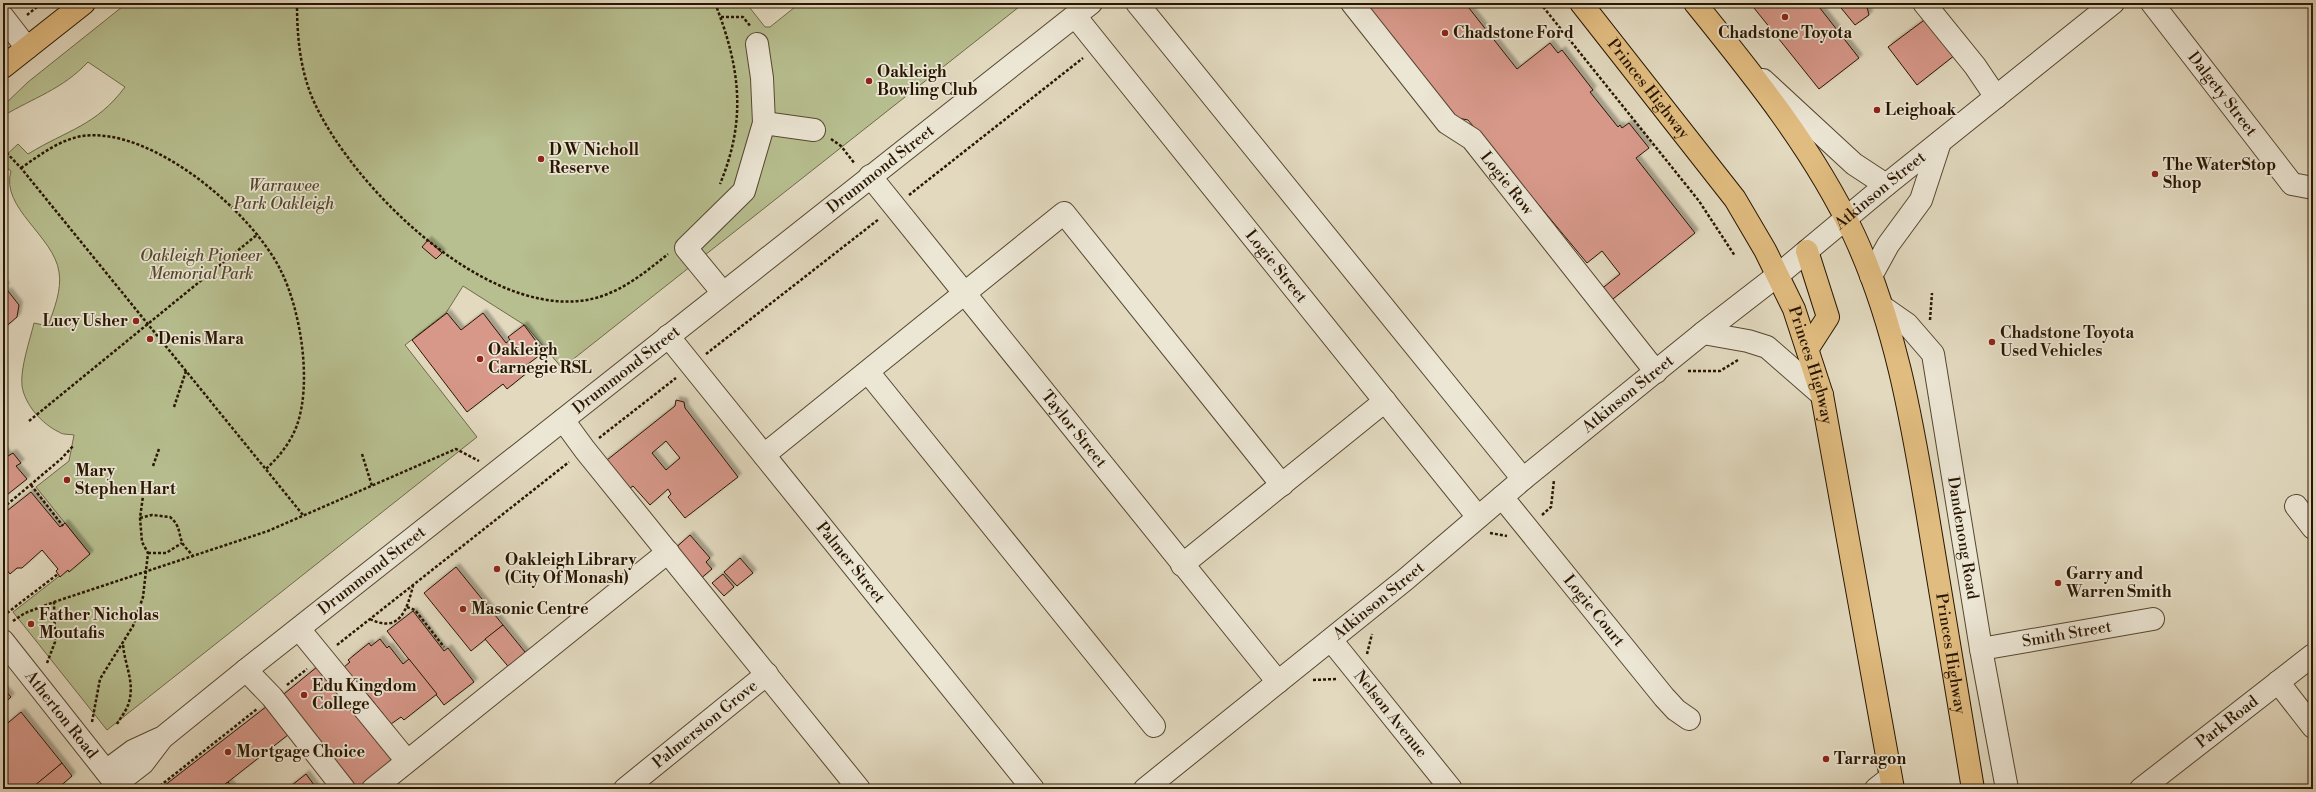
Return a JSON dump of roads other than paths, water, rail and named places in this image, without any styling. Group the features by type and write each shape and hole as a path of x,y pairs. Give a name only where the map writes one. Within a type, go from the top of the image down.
{"highway":[{"path":"4,67 84,3"},
{"name":"Princes Highway","path":"1582,3 1723,182 1749,221 1778,275 1794,309 1808,348 1822,395 1886,785"},
{"name":"Princes Highway","path":"1695,3 1738,56 1810,155 1846,218 1884,308 1911,418 1973,789"},
{"path":"1807,251 1828,317 1808,348"}],"street":[{"path":"1137,3 1523,479"},
{"name":"Logie Row","path":"1352,3 1447,124 1472,139 1656,372"},
{"path":"1924,3 1975,66 1996,97"},
{"name":"Atkinson Street","path":"1145,789 1331,640 1523,479 1703,333 1778,275 1886,185 2114,3"},
{"name":"Dalgety Street","path":"2152,3 2303,186"},
{"name":"Logie Street","path":"1083,9 1099,46 1478,517"},
{"name":"Drummond Street","path":"114,781 134,751 162,738 723,292 1083,9"},
{"path":"3,17 28,48"},
{"path":"723,292 686,248 744,191 764,123 762,78 757,44"},
{"path":"1738,56 1854,164 1886,185"},
{"path":"764,123 814,130"},
{"path":"1871,276 1890,242 1921,200 1940,142"},
{"name":"Taylor Street","path":"868,178 895,206 966,293 1182,565 1278,682"},
{"path":"764,455 1064,213 1282,485"},
{"name":"Dandenong Road","path":"1884,308 1907,324 1933,354 1981,649 2007,789"},
{"path":"1703,333 1748,341 1767,347 1822,395"},
{"name":"Palmer Street","path":"668,336 1033,789"},
{"path":"868,372 1154,726"},
{"path":"1182,565 1385,401"},
{"path":"563,420 584,450 859,789"},
{"name":"Logie Court","path":"1502,497 1664,697 1689,720"},
{"path":"2296,506 2313,528"},
{"path":"373,789 668,552"},
{"name":"Smith Street","path":"1981,649 2153,619"},
{"path":"299,629 323,656 407,761"},
{"name":"Nelson Avenue","path":"1331,640 1450,789"},
{"name":"Atherton Road","path":"3,641 114,781"},
{"name":"Park Road","path":"2141,789 2313,656"},
{"path":"246,670 272,697 344,789"},
{"name":"Palmerston Grove","path":"625,789 767,674"},
{"path":"2278,682 2313,727"}],"place":[{"name":"Chadstone Toyota","path":"1785,17"},
{"name":"Chadstone Ford","path":"1445,33"},
{"name":"Oakleigh Bowling Club","path":"869,81"},
{"name":"Leighoak","path":"1877,110"},
{"name":"D W Nicholl Reserve","path":"541,159"},
{"name":"The WaterStop Shop","path":"2155,174"},
{"name":"Lucy Usher","path":"136,321"},
{"name":"Denis Mara","path":"150,339"},
{"name":"Chadstone Toyota Used Vehicles","path":"1992,342"},
{"name":"Oakleigh Carnegie RSL","path":"480,359"},
{"name":"Mary Stephen Hart","path":"67,480"},
{"name":"Oakleigh Library (City Of Monash)","path":"497,569"},
{"name":"Garry and Warren Smith","path":"2058,583"},
{"name":"Masonic Centre","path":"463,609"},
{"name":"Father Nicholas Moutafis","path":"31,624"},
{"name":"Edu Kingdom College","path":"304,695"},
{"name":"Mortgage Choice","path":"228,752"},
{"name":"Tarragon","path":"1826,759"}],"park label":[{"name":"Warrawee Park Oakleigh","path":"284,195"},
{"name":"Oakleigh Pioneer Memorial Park","path":"201,265"}]}
